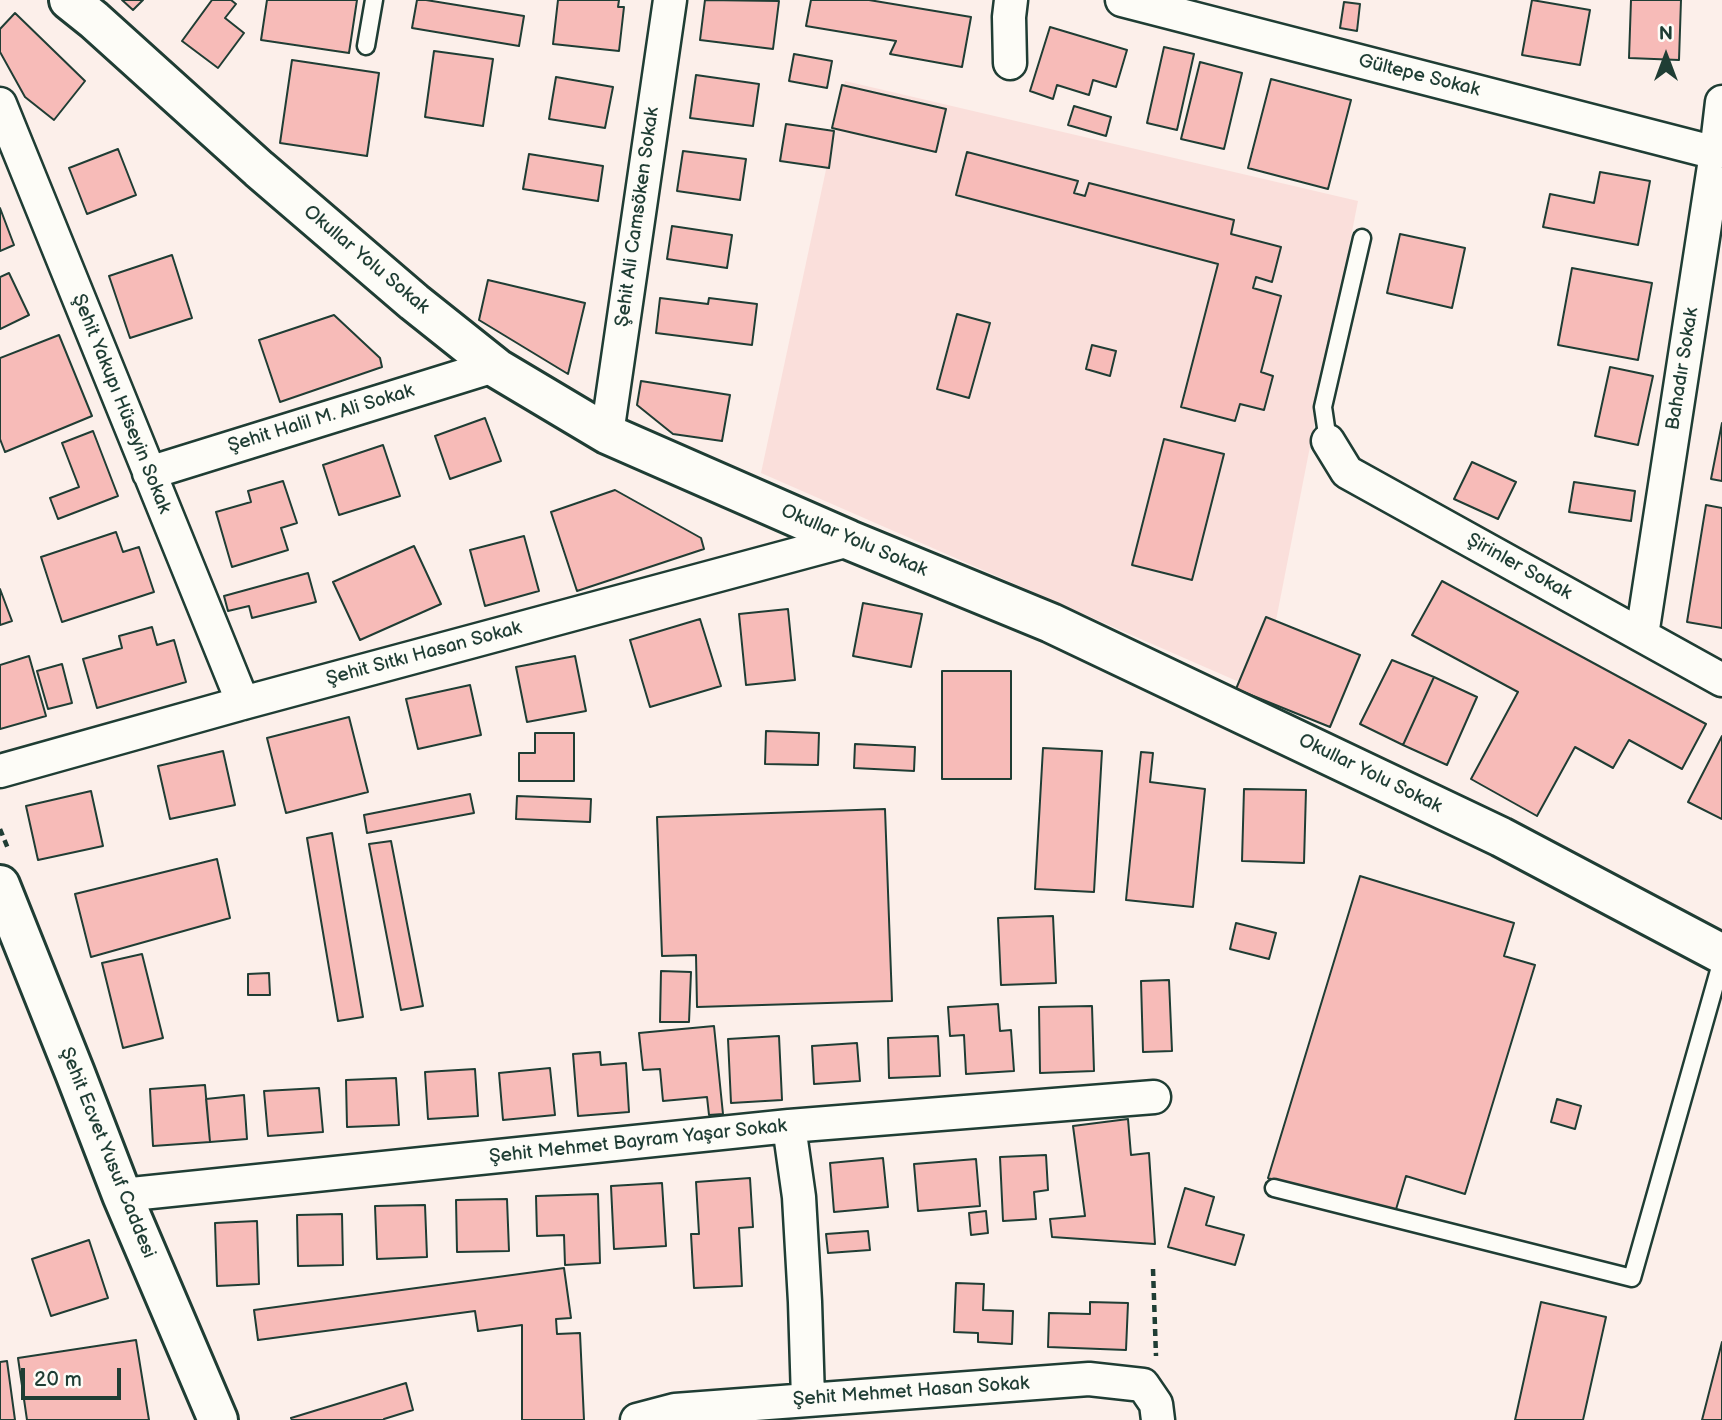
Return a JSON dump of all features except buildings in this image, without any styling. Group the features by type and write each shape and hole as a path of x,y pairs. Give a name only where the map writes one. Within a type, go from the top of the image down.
{"street":[{"name":"Okullar Yolu Sokak","path":"69,0 414,302 494,366 607,434 849,540 1051,623 1501,837 1722,954"},
{"name":"Şehit Ali Camsöken Sokak","path":"607,434 670,0"},
{"path":"1010,0 1010,63"},
{"name":"Gültepe Sokak","path":"1122,0 1716,153"},
{"name":"Bahadır Sokak","path":"1642,635 1722,102"},
{"name":"Şehit Yakupı Hüseyin Sokak","path":"0,104 243,703"},
{"name":"Şehit Halil M. Ali Sokak","path":"149,473 494,366"},
{"name":"Şirinler Sokak","path":"1328,441 1347,472 1722,680"},
{"name":"Şehit Sıtkı Hasan Sokak","path":"0,771 849,540"},
{"name":"Şehit Ecvet Yusuf Caddesi","path":"4,904 75,1073 122,1195 218,1420"},
{"name":"Şehit Mehmet Bayram Yaşar Sokak","path":"122,1195 789,1126 1154,1097"},
{"path":"789,1126 799,1196 808,1399"},
{"name":"Şehit Mehmet Hasan Sokak","path":"637,1420 675,1410 1089,1379 1143,1385"},
{"path":"1143,1385 1156,1404 1158,1420"}],"lane":[{"path":"366,46 374,0"},
{"path":"1328,441 1323,407 1362,239"},
{"path":"1274,1188 1632,1278 1722,960"}],"path":[{"path":"1143,1385 1156,1360 1153,1269"}],"shaded area":[{"path":"845,81 1358,201 1262,692 761,473"}]}
